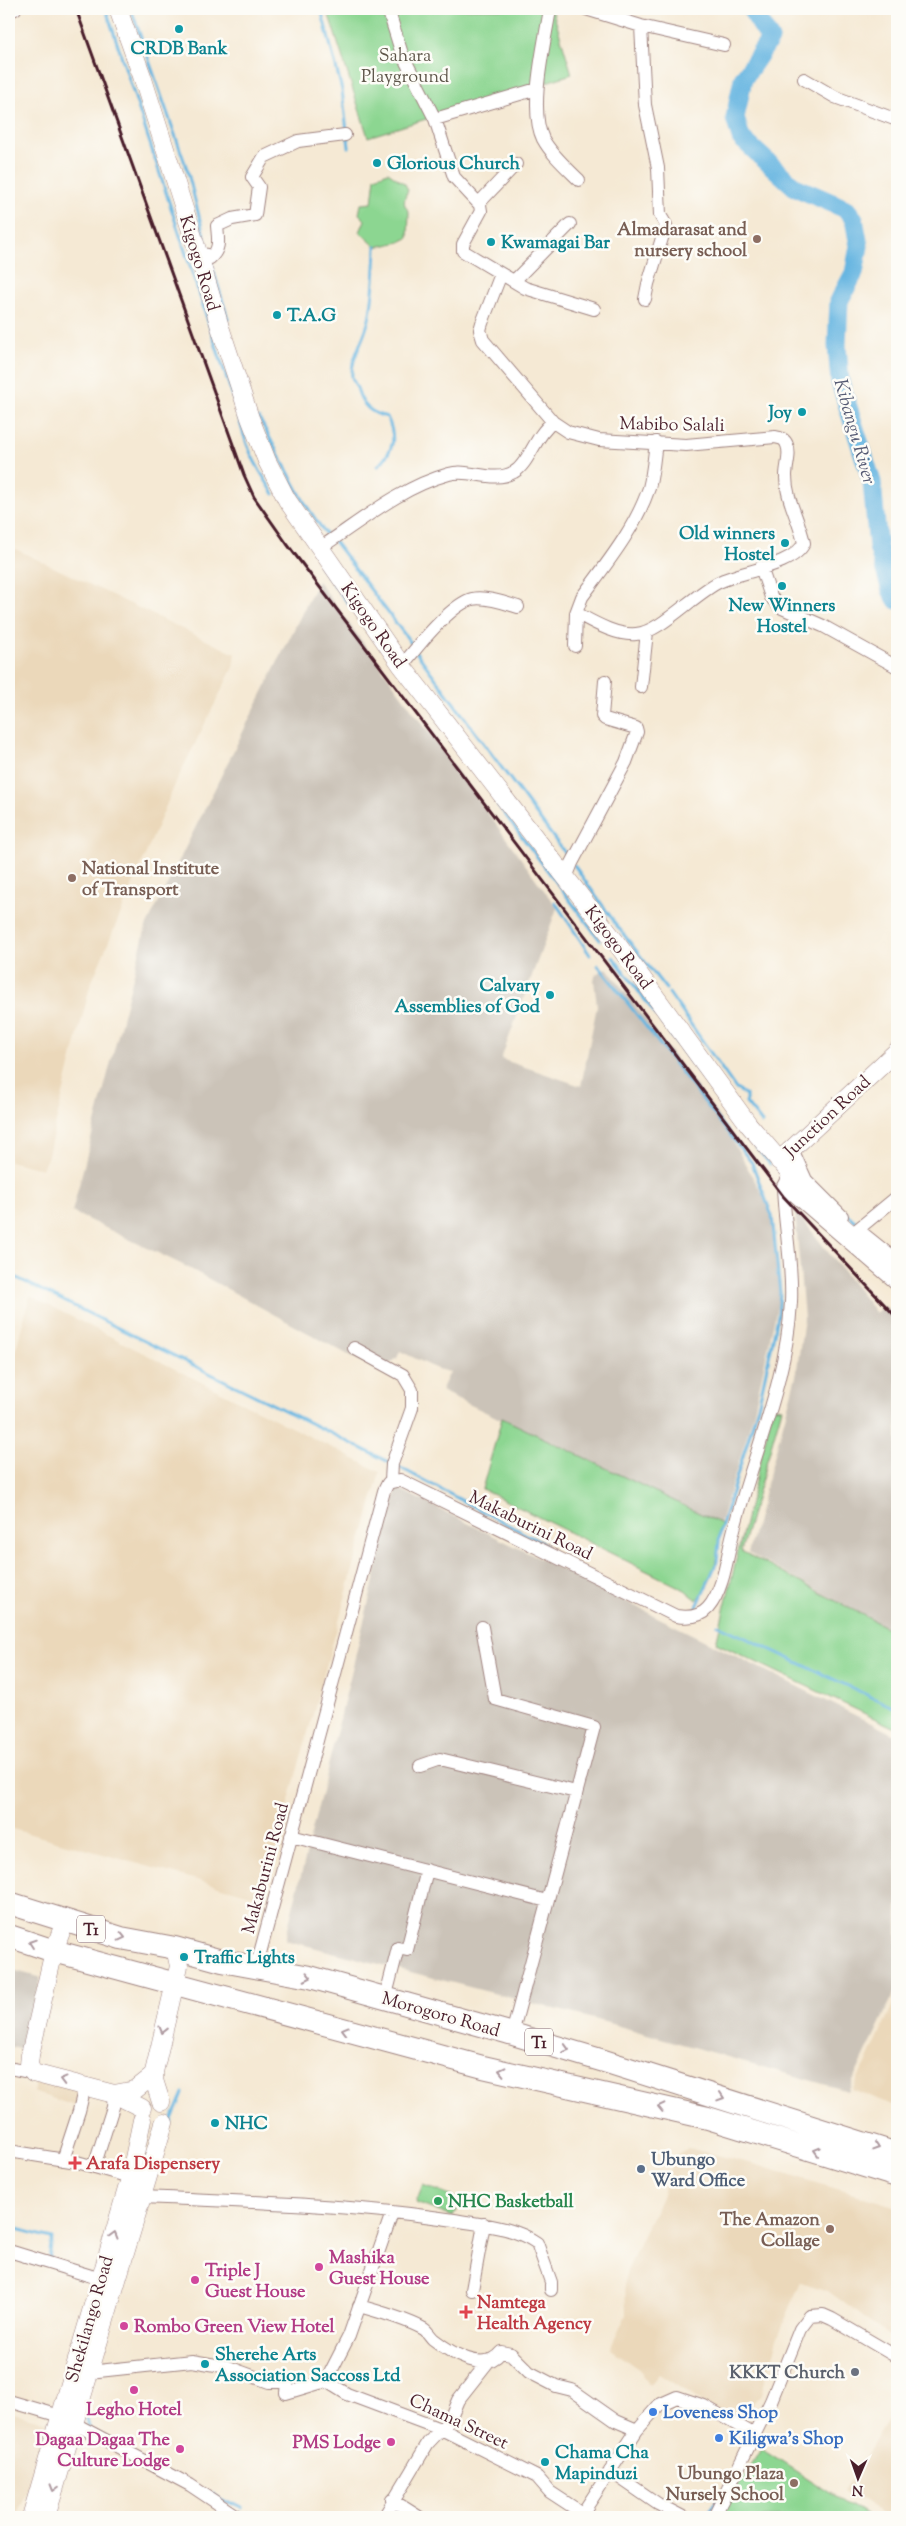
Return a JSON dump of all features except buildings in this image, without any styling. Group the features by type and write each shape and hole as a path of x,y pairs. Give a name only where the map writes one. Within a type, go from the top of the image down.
{"highway":[{"name":"Morogoro Road","path":"9,1902 121,1938 175,1948 256,1968 310,1977 512,2034 897,2154"},
{"name":"T1","path":"9,1936 54,1951 175,1982 483,2067 708,2118 897,2176"}],"main road":[{"name":"Kigogo Road","path":"118,9 200,259 220,327 267,461 287,500 402,666 652,990 784,1173 817,1204 853,1232 897,1275"},
{"name":"Junction Road","path":"784,1173 792,1149 897,1051"},
{"path":"65,1921 54,1951 29,2065 33,2073 114,2094 142,2114 153,2128 164,2123 168,2112 160,2102 154,2075 179,1966 175,1948"},
{"path":"114,2094 134,2090 154,2075"},
{"path":"142,2114 150,2101 160,2102"},
{"name":"Shekilango Road","path":"46,2517 66,2420 101,2278 130,2179 142,2114"},
{"name":"Shekilango Road","path":"32,2517 66,2420 89,2372 164,2123"}],"street":[{"path":"9,10 15,9"},
{"path":"388,9 402,54 435,119 454,177 479,203 481,211 463,244 463,251 501,274 541,294 594,309"},
{"path":"550,9 537,89 539,124 542,137 550,149 579,180"},
{"path":"586,9 641,26 724,45"},
{"path":"641,26 645,105 658,168 660,215 666,225 645,299"},
{"path":"804,79 835,97 897,120"},
{"path":"435,119 537,89"},
{"path":"200,259 207,255 210,258 216,252 218,246 217,226 232,219 255,215 259,186 252,177 264,157 298,141 344,135"},
{"path":"479,203 516,164"},
{"path":"514,281 570,224"},
{"name":"Mabibo Salali","path":"501,274 486,310 481,335 488,346 553,422 568,432 599,440 686,445 775,437 781,438 786,443 788,497 804,543 798,551 785,560 735,574 708,587 647,632"},
{"path":"320,548 408,490 451,473 495,477 512,473 521,467 544,428 553,422"},
{"path":"575,646 576,613 582,597 614,556 642,505 652,474 656,442"},
{"path":"761,567 771,597 780,607 823,626 897,667"},
{"path":"402,666 454,607 473,599 518,607"},
{"path":"576,613 624,633 634,635 647,632 641,687"},
{"path":"566,878 572,863 626,762 637,732 636,728 629,724 604,719 602,716 605,681"},
{"path":"792,1149 806,1180 853,1232 897,1261"},
{"path":"784,1173 897,1284"},
{"name":"Makaburini Road","path":"256,1968 385,1486 391,1480 404,1482 673,1615 692,1616 701,1613 709,1607 725,1571 732,1537 783,1356 791,1302 784,1173"},
{"path":"853,1232 897,1197"},
{"path":"354,1348 403,1375 411,1384 412,1408 392,1464 391,1480"},
{"path":"482,1627 495,1699 594,1727 512,2034"},
{"path":"420,1766 440,1759 576,1792"},
{"path":"292,1836 547,1901"},
{"path":"385,1998 398,1948 407,1950 427,1870"},
{"path":"9,2068 33,2073"},
{"path":"63,2160 79,2112 85,2086"},
{"path":"94,2167 113,2107 114,2094"},
{"path":"9,2151 94,2167 130,2179"},
{"path":"9,2151 75,2164 130,2179"},
{"path":"143,2197 300,2204 484,2224 516,2232 537,2243 551,2282 551,2290"},
{"path":"89,2372 192,2361 228,2367 269,2382 287,2382 286,2393 326,2382 349,2336 392,2213"},
{"path":"472,2290 484,2224"},
{"path":"9,2251 101,2278"},
{"path":"359,2306 424,2329 432,2338 457,2354 474,2361 488,2362"},
{"path":"714,2517 755,2435 796,2338 810,2316 823,2314 897,2357"},
{"path":"384,2517 392,2500 428,2443 450,2422 458,2400 488,2362 501,2352 511,2354 529,2372 572,2390 616,2421 637,2430"},
{"name":"Chama Street","path":"326,2382 348,2394 443,2430 537,2477 550,2492 581,2515"},
{"path":"581,2515 637,2430 659,2405 674,2400 677,2397 704,2406 755,2435"},
{"path":"9,2401 66,2420 190,2485 238,2517"},
{"path":"610,2471 658,2504 683,2517"},
{"path":"392,2500 419,2517"}],"shaded area":[{"name":"National Institute of Transport","path":"9,546 235,654 233,667 176,782 90,986 47,1158 42,1169 9,1161"},
{"path":"318,581 557,908 501,1059 581,1086 597,1006 594,980 596,974 607,968 718,1115 770,1208 779,1298 753,1415 720,1523 441,1391 450,1372 437,1369 400,1351 397,1358 380,1372 185,1266 72,1212 146,927"},
{"path":"795,1210 876,1313 885,1306 897,1319 897,1633 748,1553 796,1376 804,1318"},
{"path":"30,1296 380,1472 262,1898 9,1828 9,1376"},
{"path":"397,1488 897,1736 897,1987 848,2091 594,2019 285,1940"},
{"path":"9,1969 41,1978 23,2050 9,2046"},
{"path":"897,1995 897,2107 852,2089 868,2060"},
{"path":"38,2075 83,2087 78,2107 33,2092"},
{"path":"688,2148 757,2165 897,2207 897,2342 828,2291 801,2282 777,2339 761,2395 740,2419 733,2422 659,2374 650,2385 640,2370 610,2349 626,2315 625,2276 662,2197 673,2158"},
{"path":"897,2406 897,2517 887,2517 844,2491"},
{"path":"9,2412 48,2422 36,2470 16,2517 9,2517"}],"green space":[{"name":"Sahara Playground","path":"327,9 552,9 572,74 368,137"},
{"path":"388,172 405,184 408,190 404,201 409,211 408,238 400,242 376,247 360,232 365,220 359,214 361,204 372,203 375,177"},
{"path":"773,1407 782,1408 741,1551 897,1633 897,1729 716,1643"},
{"path":"502,1418 722,1524 713,1573 704,1592 697,1600 685,1590 482,1489"},
{"name":"NHC Basketball","path":"423,2185 460,2200 453,2217 416,2203"},
{"path":"761,2449 868,2517 719,2517"}],"waterway":[{"path":"106,9 237,410 243,434 256,463 274,494"},
{"path":"131,9 187,169 208,251"},
{"path":"321,9 342,90 349,147"},
{"name":"Kibangu River","path":"751,9 770,39 743,79 735,118 741,138 795,187 846,209 854,219 859,246 854,273 839,301 837,345 840,382 872,482 878,547 891,590 897,600"},
{"path":"376,247 371,310 353,363 352,377 365,405 376,414 387,417 390,424 393,438 391,449 378,466"},
{"path":"211,262 228,319"},
{"path":"259,418 306,505 327,536"},
{"path":"334,541 411,643"},
{"path":"320,566 351,607"},
{"path":"416,652 570,860"},
{"path":"498,805 600,940"},
{"path":"574,865 613,920"},
{"path":"555,902 590,955"},
{"path":"614,922 666,989"},
{"path":"613,957 735,1121"},
{"path":"598,965 752,1163 772,1216 780,1293 778,1316 759,1403 720,1532 717,1562 695,1611"},
{"path":"669,993 736,1089 746,1095 746,1103 762,1123"},
{"path":"751,1141 770,1164"},
{"path":"846,1213 855,1221"},
{"path":"9,1274 389,1462"},
{"path":"395,1465 546,1545"},
{"path":"718,1625 897,1709"},
{"path":"171,2122 183,2093"},
{"path":"9,2227 52,2238 49,2259"},
{"path":"86,2414 89,2427"},
{"path":"213,2494 241,2508"},
{"path":"703,2517 718,2498"},
{"path":"248,2513 253,2517"}],"railway":[{"path":"76,9 244,475 254,497 287,544 783,1196 897,1318"}],"place":[{"name":"CRDB Bank","path":"179,29"},
{"name":"Glorious Church","path":"377,163"},
{"name":"Almadarasat and nursery school","path":"757,239"},
{"name":"Kwamagai Bar","path":"491,242"},
{"name":"T.A.G","path":"277,315"},
{"name":"Joy","path":"802,412"},
{"name":"Old winners Hostel","path":"785,543"},
{"name":"New Winners Hostel","path":"782,586"},
{"name":"National Institute of Transport","path":"72,878"},
{"name":"Calvary Assemblies of God","path":"550,995"},
{"name":"Traffic Lights","path":"184,1957"},
{"name":"NHC","path":"215,2123"},
{"name":"Arafa Dispensery","path":"75,2163"},
{"name":"Ubungo Ward Office","path":"641,2169"},
{"name":"NHC Basketball","path":"438,2201"},
{"name":"The Amazon Collage","path":"830,2229"},
{"name":"Mashika Guest House","path":"319,2267"},
{"name":"Triple J Guest House","path":"195,2280"},
{"name":"Namtega Health Agency","path":"466,2312"},
{"name":"Rombo Green View Hotel","path":"124,2326"},
{"name":"Sherehe Arts Association Saccoss Ltd","path":"205,2364"},
{"name":"KKKT Church","path":"855,2372"},
{"name":"Legho Hotel","path":"134,2390"},
{"name":"Loveness Shop","path":"653,2412"},
{"name":"Kiligwa's Shop","path":"719,2438"},
{"name":"PMS Lodge","path":"391,2442"},
{"name":"Dagaa Dagaa The Culture Lodge","path":"180,2449"},
{"name":"Chama Cha Mapinduzi","path":"545,2462"},
{"name":"Ubungo Plaza Nursely School","path":"794,2483"}]}
